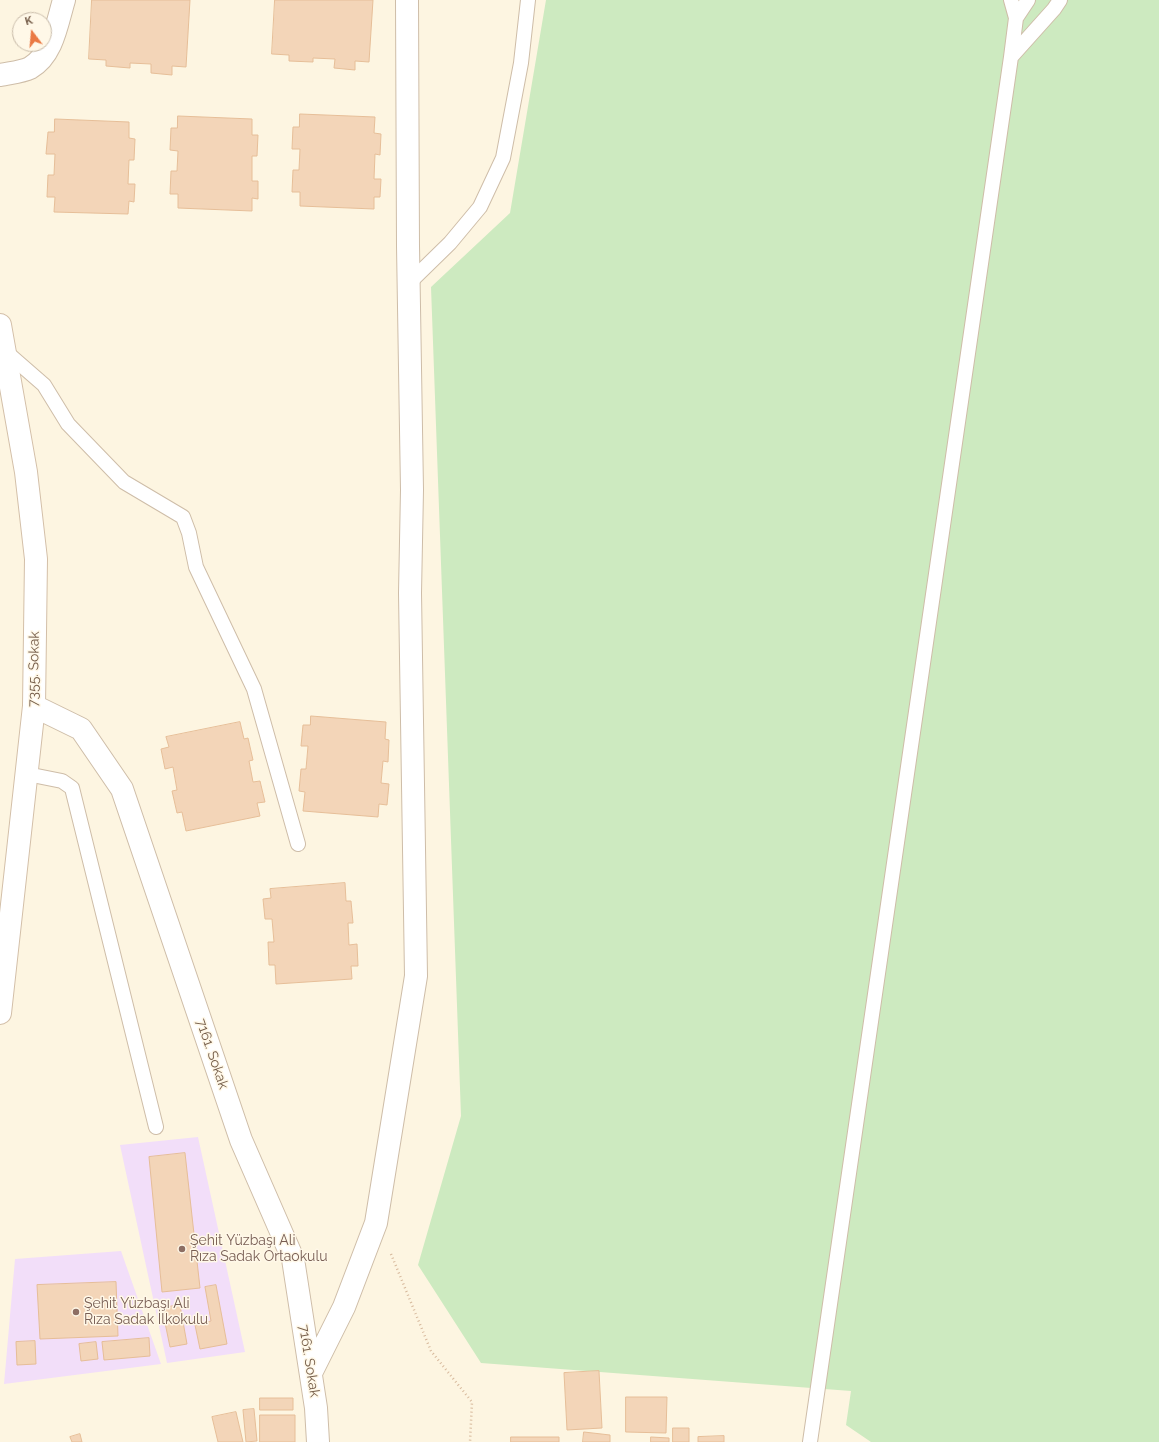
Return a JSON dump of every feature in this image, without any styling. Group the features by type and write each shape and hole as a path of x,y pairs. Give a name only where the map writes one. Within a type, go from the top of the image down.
{"street":[{"path":"0,75 29,68 44,58 54,34 64,0"},
{"path":"311,1373 344,1306 376,1223 416,976 410,593 412,490 408,284 407,0"},
{"name":"7355. Sokak","path":"0,326 2,351 26,472 36,559 34,706 0,1013"},
{"name":"7161. Sokak","path":"34,706 81,729 122,789 241,1140 293,1259 316,1408 318,1442"}],"lane":[{"path":"408,284 450,243 480,207 503,158 521,63 528,0"},
{"path":"810,1442 1011,57 1016,18 1011,0"},
{"path":"1016,18 1028,0"},
{"path":"1011,57 1054,9 1060,0"},
{"path":"2,351 44,385 68,424 124,482 182,518 189,533 196,567 254,689 298,844"},
{"path":"27,774 62,781 72,788 156,1127"}],"path":[{"path":"376,1223 403,1282 431,1351 472,1402 470,1442"}],"shaded area":[{"name":"Şehit Yüzbaşı Ali Rıza Sadak Ortaokulu","path":"198,1137 245,1352 167,1363 120,1145"},
{"name":"Şehit Yüzbaşı Ali Rıza Sadak İlkokulu","path":"121,1251 161,1364 4,1384 15,1259"}],"green space":[{"path":"546,0 1159,0 1159,1442 871,1442 846,1425 851,1391 481,1363 418,1265 461,1116 431,287 510,213"}],"building":[{"path":"92,0 190,0 186,67 172,66 172,75 151,73 151,64 130,63 130,68 106,66 106,60 89,59"},
{"path":"275,0 373,0 369,62 355,61 355,70 334,68 335,59 313,58 313,62 289,61 289,55 272,54"},
{"path":"300,114 375,117 374,133 381,134 380,155 375,154 374,179 381,179 380,197 374,197 374,209 300,206 300,192 292,192 293,170 299,170 300,149 292,149 293,127 299,127"},
{"path":"178,116 252,119 252,135 258,135 257,156 252,156 252,181 258,181 258,199 252,198 252,211 178,208 178,194 170,194 171,171 177,171 178,151 170,150 171,128 177,128"},
{"path":"55,119 129,122 129,138 135,139 134,160 129,160 128,184 135,184 134,202 129,201 128,214 54,212 55,197 47,197 48,175 54,175 55,154 46,154 48,132 54,132"},
{"path":"311,716 386,722 385,739 389,740 388,762 383,761 381,783 389,784 387,805 379,804 378,817 303,811 305,792 299,791 301,769 306,769 308,746 301,746 303,725 310,725"},
{"path":"240,722 244,739 248,738 253,760 249,761 253,782 260,781 265,802 257,803 260,816 186,831 182,812 177,813 172,791 177,790 173,767 165,769 161,749 169,747 166,737"},
{"path":"345,883 346,901 351,901 353,923 348,923 349,945 357,944 358,966 351,966 352,979 276,984 275,965 269,965 268,942 274,942 272,919 265,919 263,899 271,898 270,889"},
{"name":"Şehit Yüzbaşı Ali Rıza Sadak Ortaokulu","path":"185,1153 200,1288 162,1292 149,1157"},
{"name":"Şehit Yüzbaşı Ali Rıza Sadak İlkokulu","path":"116,1282 118,1336 40,1339 37,1285"},
{"path":"216,1285 227,1344 200,1349 195,1325 211,1321 205,1287"},
{"path":"180,1305 187,1344 170,1347 162,1308"},
{"path":"149,1338 150,1356 104,1360 102,1342"},
{"path":"35,1341 36,1364 17,1365 16,1342"},
{"path":"96,1342 98,1359 81,1361 79,1344"},
{"path":"599,1371 602,1428 567,1430 564,1373"},
{"path":"626,1397 667,1397 666,1433 626,1432"},
{"path":"260,1398 293,1398 293,1410 260,1410"},
{"path":"254,1409 257,1441 246,1442 243,1410"},
{"path":"236,1412 243,1442 218,1442 212,1417"},
{"path":"260,1415 295,1415 295,1442 260,1442"},
{"path":"673,1428 689,1428 689,1442 673,1442"},
{"path":"584,1432 610,1435 610,1442 583,1442"},
{"path":"80,1434 82,1442 72,1442 70,1437"},
{"path":"724,1436 724,1442 698,1442 698,1437"},
{"path":"511,1437 559,1437 559,1442 511,1442"},
{"path":"651,1437 669,1438 669,1442 651,1442"}],"place":[{"name":"Şehit Yüzbaşı Ali Rıza Sadak Ortaokulu","path":"182,1249"},
{"name":"Şehit Yüzbaşı Ali Rıza Sadak İlkokulu","path":"76,1312"}]}
